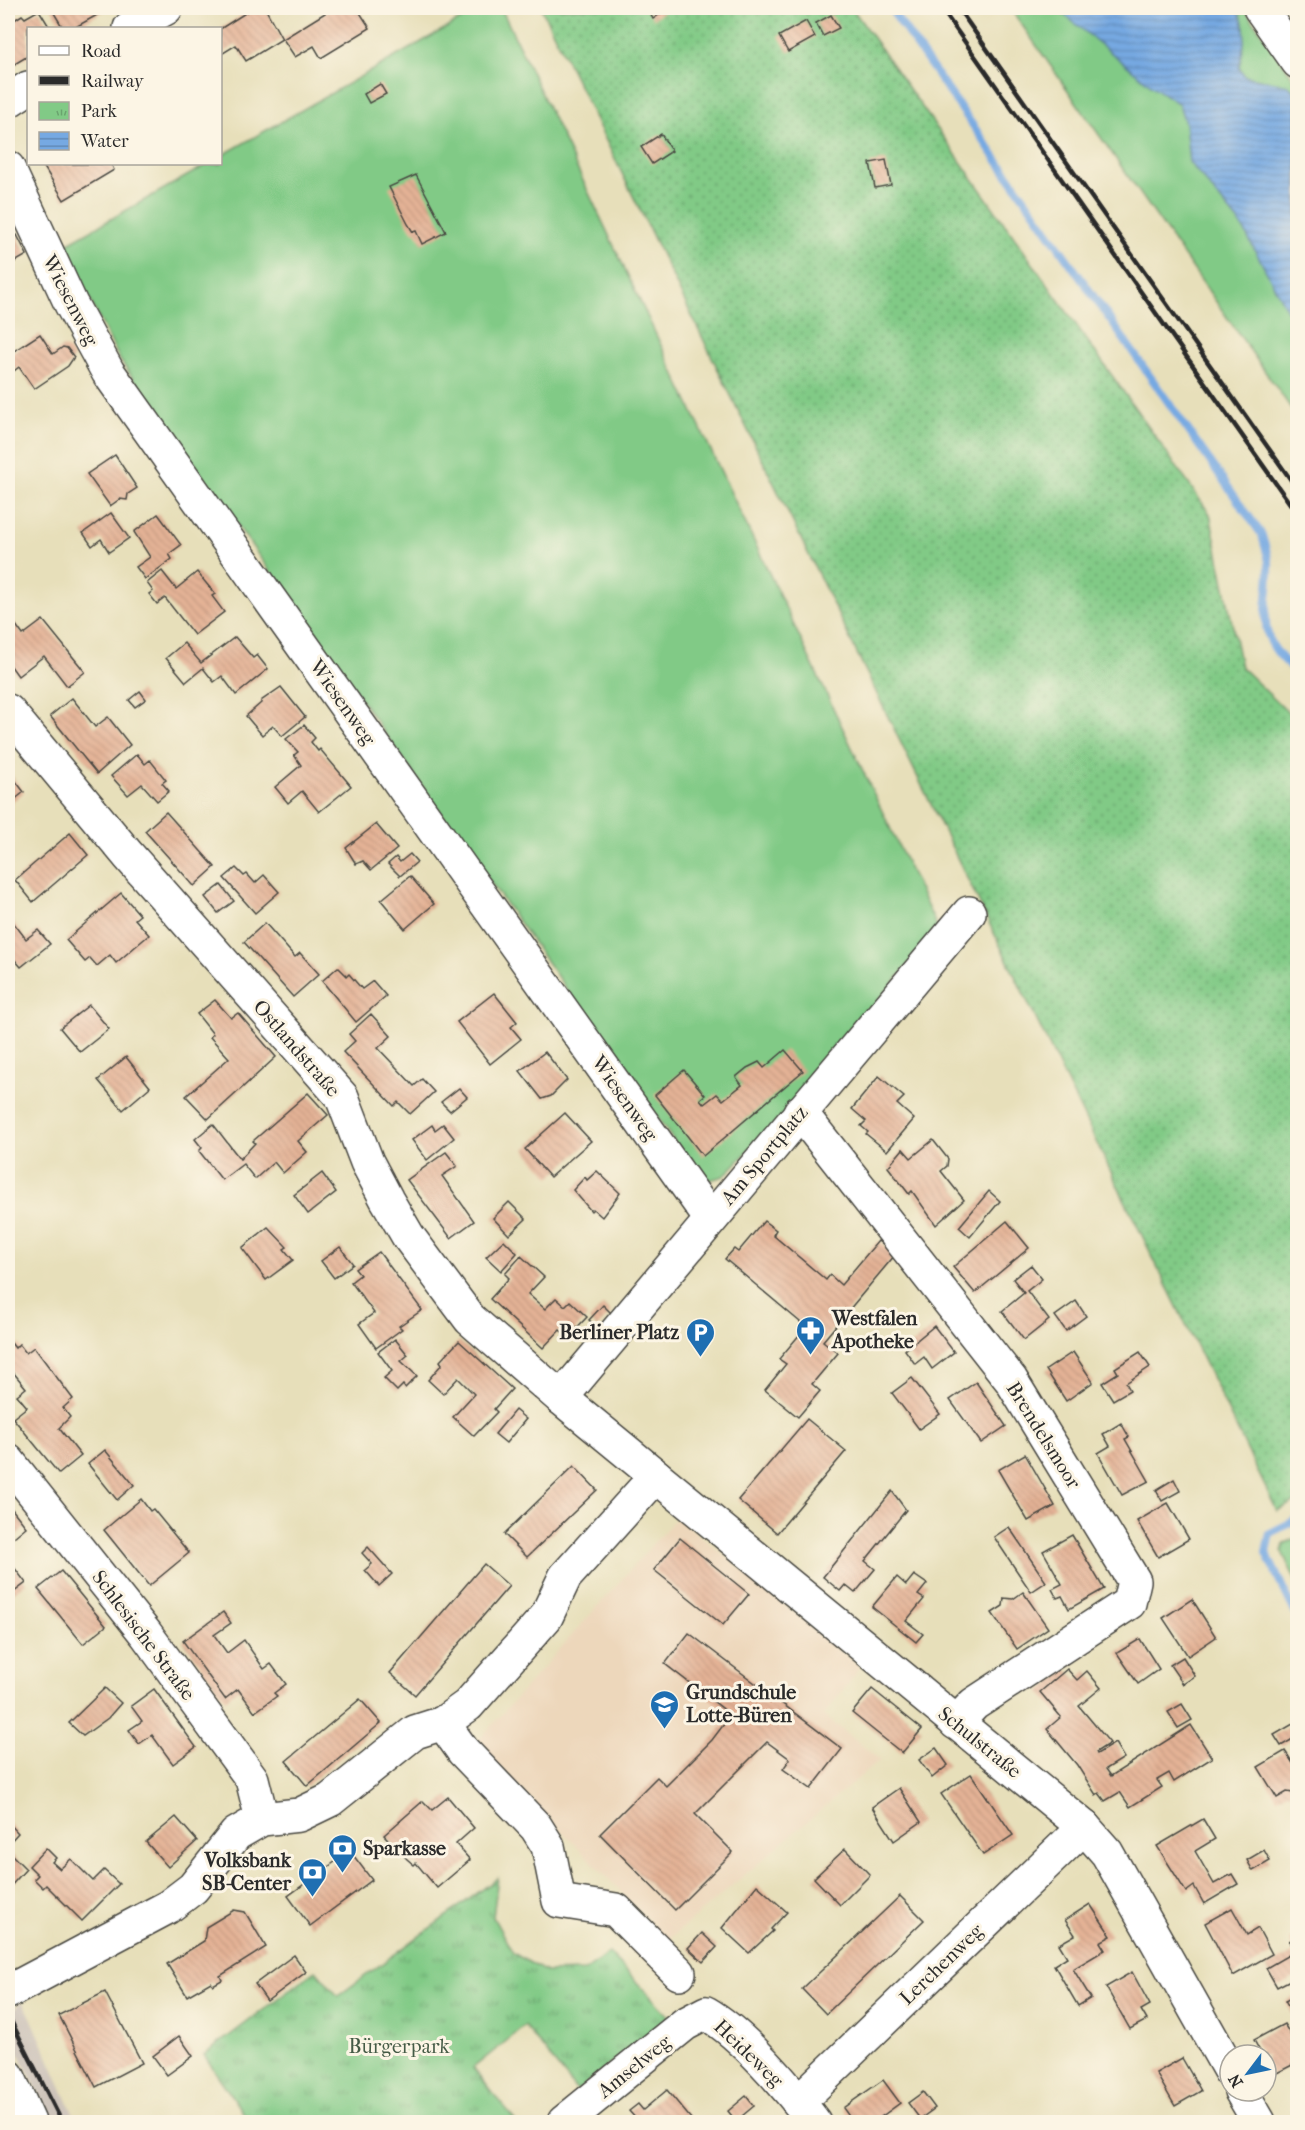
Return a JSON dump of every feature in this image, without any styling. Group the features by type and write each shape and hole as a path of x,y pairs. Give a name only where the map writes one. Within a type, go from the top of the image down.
{"street":[{"path":"132,27 166,8"},
{"path":"1260,8 1292,44"},
{"path":"8,101 27,89"},
{"name":"Wiesenweg","path":"8,168 71,304 108,372 710,1218"},
{"name":"Ostlandstraße","path":"8,711 128,855 342,1098 367,1162 387,1200 408,1236 470,1319 561,1398"},
{"name":"Am Sportplatz","path":"561,1398 710,1218 969,913"},
{"name":"Brendelsmoor","path":"800,1112 1011,1380 1134,1581 1129,1603 974,1704 956,1723"},
{"path":"8,1992 168,1907 193,1888 236,1834 262,1819 299,1815 330,1800 415,1732 443,1723 468,1705 546,1617 565,1577 656,1476 561,1398"},
{"name":"Schlesische Straße","path":"8,1461 146,1634 252,1779 262,1819"},
{"name":"Schulstraße","path":"656,1476 1084,1827 1107,1853 1218,2050"},
{"path":"443,1723 463,1751 536,1827 548,1846 559,1901 616,1911 680,1973"},
{"name":"Lerchenweg","path":"806,2112 1084,1827"},
{"name":"Heideweg","path":"706,2013 723,2023 806,2112"},
{"name":"Amselweg","path":"564,2122 685,2024 706,2013"},
{"path":"8,2076 29,2122"},
{"path":"1248,2103 1259,2122"}],"shaded area":[{"name":"Grundschule Lotte-Büren","path":"677,1517 861,1667 824,1715 880,1760 668,1940 476,1743"},
{"path":"22,2001 77,2122 48,2122 43,2110 46,2107 8,2033 8,2015"}],"green space":[{"path":"481,8 501,8 938,929 791,1107 724,1176 703,1182 120,360 63,246 206,165 222,165 222,155"},
{"path":"541,8 852,8 1210,514 1241,667 1297,721 1298,1500 1277,1511"},
{"path":"1010,8 1244,8 1297,83 1297,417"},
{"path":"1297,1537 1297,1583 1282,1552 1284,1544"},
{"name":"Bürgerpark","path":"498,1878 493,1917 513,1953 546,1972 585,1971 609,1953 669,2016 577,2091 525,2026 473,2068 516,2122 249,2122 204,2055 316,1970 338,1996"}],"water":[{"path":"1056,8 1236,8 1244,30 1244,44 1239,68 1245,76 1288,85 1297,95 1297,329 1242,226 1189,162 1185,123 1179,104 1152,86"}],"building":[{"path":"51,8 104,8 106,10 76,27 62,27"},
{"path":"253,8 265,8 282,39 246,61 236,45 222,54 222,28"},
{"path":"333,8 357,8 370,28 321,58 314,46 295,57 283,39"},
{"path":"647,8 660,8 663,12 653,19"},
{"path":"39,10 49,27 27,27 27,57 8,68 8,24 22,15 25,18"},
{"path":"831,15 839,28 823,36 816,23"},
{"path":"806,21 815,37 788,52 779,36"},
{"path":"380,84 386,94 369,103 364,94"},
{"path":"661,134 672,151 652,164 641,147"},
{"path":"886,160 891,185 875,188 870,163"},
{"path":"43,165 112,165 114,170 64,200"},
{"path":"416,175 446,232 422,244 416,231 413,232 408,224 389,187"},
{"path":"17,235 27,255 8,266 8,240"},
{"path":"40,334 53,354 63,347 67,348 74,357 68,366 34,389 19,367 10,374 8,355"},
{"path":"115,455 137,488 128,494 127,500 120,499 110,506 87,474"},
{"path":"111,513 129,538 109,552 101,539 92,546 83,533"},
{"path":"158,514 181,545 169,554 172,559 145,579 136,567 150,557 134,532"},
{"path":"162,571 176,589 197,572 215,594 212,596 224,612 194,635 165,598 157,604 149,594 153,591 147,583"},
{"path":"8,614 23,635 43,620 85,672 67,686 44,656 18,676 8,662"},
{"path":"235,637 253,658 257,655 268,669 236,695 222,676 214,682 203,668 186,682 166,658 184,643 201,663"},
{"path":"281,687 305,717 282,736 273,726 262,735 246,716 261,701"},
{"path":"140,691 146,699 135,707 129,700"},
{"path":"72,698 95,727 108,717 130,745 97,774 50,716"},
{"path":"304,725 315,738 311,742 318,751 320,749 351,786 319,812 302,791 288,803 275,787 301,765 294,755 298,752 286,739"},
{"path":"137,754 145,764 150,760 166,780 162,783 169,791 157,801 142,784 128,795 111,776"},
{"path":"8,771 24,792 8,805"},
{"path":"166,812 215,867 194,886 145,831"},
{"path":"376,824 397,849 371,870 363,861 356,864 346,848"},
{"path":"70,833 88,855 33,902 15,880"},
{"path":"410,854 417,862 400,876 388,864 396,857 400,862"},
{"path":"236,868 244,876 247,874 255,883 264,875 279,892 255,913 224,878"},
{"path":"410,876 434,904 405,929 381,900"},
{"path":"221,885 234,901 218,913 205,897"},
{"path":"121,893 140,915 135,919 149,935 116,963 110,955 97,966 90,958 85,962 66,940"},
{"path":"13,922 26,939 38,930 50,944 21,967 8,952 8,926"},
{"path":"265,923 295,957 300,953 319,974 293,997 244,942"},
{"path":"338,967 347,976 349,974 362,989 373,981 386,996 356,1022 322,981"},
{"path":"494,993 517,1022 511,1027 521,1039 490,1064 457,1022"},
{"path":"215,1000 231,1018 238,1013 276,1057 208,1119 186,1096 229,1058 210,1037 213,1034 197,1014"},
{"path":"89,1005 109,1029 80,1052 60,1028"},
{"path":"371,1014 391,1036 378,1048 414,1086 422,1079 434,1092 410,1114 398,1102 394,1106 343,1052 355,1041 349,1034"},
{"path":"785,1050 803,1071 703,1156 655,1095 684,1070 705,1095 700,1099 704,1104 717,1094 723,1100 742,1085 736,1077 747,1068 759,1062 764,1068"},
{"path":"545,1052 567,1080 551,1096 542,1099 520,1071"},
{"path":"126,1057 150,1087 123,1110 98,1080"},
{"path":"879,1076 904,1097 897,1104 914,1119 887,1151 866,1134 868,1132 861,1126 866,1121 852,1109"},
{"path":"459,1088 467,1097 450,1111 441,1102"},
{"path":"308,1093 328,1115 298,1141 307,1152 283,1173 274,1162 255,1179 243,1164 222,1180 199,1151 202,1148 195,1139 213,1124 240,1159 255,1143 253,1141"},
{"path":"565,1113 591,1141 550,1177 525,1149"},
{"path":"443,1124 454,1138 427,1160 412,1140 432,1125 435,1130"},
{"path":"933,1140 948,1159 947,1166 941,1171 964,1200 936,1225 912,1191 909,1194 888,1167 903,1149 911,1158"},
{"path":"446,1152 457,1166 442,1176 474,1221 451,1238 407,1180"},
{"path":"597,1171 620,1193 602,1217 593,1209 591,1211 573,1190 585,1177 587,1180"},
{"path":"322,1173 336,1192 308,1214 294,1195"},
{"path":"989,1191 1000,1201 970,1237 959,1227"},
{"path":"509,1202 526,1219 509,1235 493,1218"},
{"path":"764,1221 776,1230 773,1235 826,1280 830,1275 841,1285 878,1241 895,1255 823,1341 838,1353 812,1384 820,1391 798,1417 765,1390 786,1364 779,1359 806,1327 725,1259 734,1249 738,1252"},
{"path":"1007,1221 1029,1248 975,1293 953,1267"},
{"path":"268,1227 287,1247 284,1249 293,1260 266,1280 242,1248"},
{"path":"504,1240 517,1253 501,1271 486,1257"},
{"path":"340,1247 353,1264 334,1278 321,1261"},
{"path":"379,1252 422,1310 399,1326 402,1329 376,1348 359,1324 374,1313 351,1282 360,1275 355,1269"},
{"path":"521,1256 544,1277 528,1294 545,1309 556,1298 565,1306 570,1301 587,1317 568,1337 560,1330 543,1348 490,1299 509,1278 505,1274"},
{"path":"1031,1265 1042,1279 1027,1291 1049,1320 1024,1340 1002,1311 1024,1293 1013,1279"},
{"path":"1076,1301 1086,1316 1066,1331 1055,1316"},
{"path":"603,1305 611,1313 597,1328 589,1320"},
{"path":"934,1326 954,1352 932,1369 924,1357 915,1364 905,1350"},
{"path":"8,1339 15,1348 19,1344 26,1353 34,1347 73,1399 63,1408 70,1417 59,1428 81,1456 59,1474 13,1418 27,1407 17,1395 26,1388 8,1366"},
{"path":"395,1339 408,1355 401,1361 417,1376 405,1388 403,1385 397,1391 384,1378 392,1371 378,1352"},
{"path":"459,1341 512,1389 494,1409 497,1412 474,1436 453,1417 474,1394 458,1378 443,1394 428,1380 442,1364 440,1361"},
{"path":"1073,1352 1093,1382 1066,1401 1046,1370"},
{"path":"1140,1352 1150,1367 1126,1383 1130,1390 1113,1400 1102,1383 1118,1373 1115,1368"},
{"path":"912,1378 940,1414 919,1429 892,1393"},
{"path":"976,1382 1006,1426 981,1443 950,1400"},
{"path":"515,1410 526,1419 506,1443 495,1434"},
{"path":"807,1419 846,1451 777,1533 738,1500"},
{"path":"1121,1423 1129,1437 1125,1439 1149,1481 1122,1495 1098,1453 1110,1446 1103,1434"},
{"path":"105,1450 134,1485 117,1500 88,1464"},
{"path":"1025,1454 1055,1506 1028,1521 998,1470"},
{"path":"574,1466 597,1490 527,1557 504,1534"},
{"path":"1174,1479 1180,1491 1162,1501 1156,1490"},
{"path":"892,1491 906,1510 865,1561 875,1569 855,1593 845,1585 840,1591 823,1577"},
{"path":"141,1499 150,1511 153,1509 189,1553 149,1586 104,1530"},
{"path":"1168,1503 1189,1539 1158,1557 1137,1521"},
{"path":"8,1504 26,1527 8,1542"},
{"path":"1009,1527 1046,1582 1031,1592 994,1537"},
{"path":"1072,1535 1104,1589 1069,1609 1062,1596 1057,1598 1052,1589 1062,1584 1043,1551"},
{"path":"680,1538 749,1594 723,1625 654,1570"},
{"path":"368,1547 392,1574 379,1586 365,1570 372,1564 362,1553"},
{"path":"10,1562 26,1583 10,1595 8,1564"},
{"path":"484,1564 509,1586 415,1695 390,1673"},
{"path":"61,1571 106,1626 83,1644 38,1589"},
{"path":"914,1575 927,1584 918,1595 924,1599 906,1621 923,1634 916,1642 872,1607 897,1577 906,1585"},
{"path":"1023,1592 1048,1628 1017,1649 992,1613 1003,1606 1004,1598 1013,1599"},
{"path":"1192,1599 1216,1637 1188,1656 1163,1618"},
{"path":"223,1612 231,1623 214,1635 227,1653 244,1640 264,1669 271,1664 286,1684 274,1693 277,1696 255,1712 238,1689 225,1699 183,1641"},
{"path":"689,1633 842,1749 811,1789 783,1769 790,1759 767,1742 695,1814 733,1852 675,1910 600,1834 657,1777 666,1786 712,1740 731,1715 665,1664"},
{"path":"1140,1639 1159,1669 1138,1684 1117,1653"},
{"path":"1183,1657 1195,1676 1183,1684 1170,1665"},
{"path":"1067,1669 1077,1680 1087,1671 1101,1688 1079,1706 1110,1743 1096,1752 1097,1754 1115,1743 1124,1758 1106,1769 1111,1776 1191,1725 1212,1758 1174,1782 1169,1773 1157,1780 1162,1787 1130,1807 1120,1792 1105,1801 1099,1793 1096,1795 1077,1765 1047,1729 1061,1717 1040,1692"},
{"path":"105,1688 121,1703 108,1718 83,1736 69,1723"},
{"path":"154,1689 196,1747 173,1764 152,1735 139,1744 129,1730 142,1721 131,1706"},
{"path":"872,1689 922,1729 902,1753 852,1713"},
{"path":"360,1699 381,1723 307,1786 286,1761"},
{"path":"1182,1704 1192,1720 1178,1728 1168,1712"},
{"path":"1298,1721 1298,1736 1281,1746 1274,1735"},
{"path":"936,1748 948,1765 932,1778 919,1760"},
{"path":"1285,1751 1298,1771 1298,1790 1293,1793 1287,1792 1277,1798 1258,1767"},
{"path":"971,1774 1013,1835 983,1855 941,1794"},
{"path":"899,1788 921,1822 894,1841 872,1807"},
{"path":"448,1797 474,1828 456,1844 470,1860 437,1888 416,1863 414,1865 407,1859 384,1835 423,1801 432,1810"},
{"path":"176,1817 197,1841 168,1867 146,1842"},
{"path":"1203,1819 1215,1839 1195,1851 1214,1884 1232,1874 1238,1884 1204,1904 1194,1886 1186,1892 1157,1846"},
{"path":"8,1822 18,1833 8,1844"},
{"path":"46,1848 56,1858 52,1862 60,1869 71,1859 93,1881 104,1870 119,1884 82,1921 46,1885 43,1888 34,1879 38,1875 29,1866"},
{"path":"845,1849 870,1875 840,1905 814,1878"},
{"path":"1264,1850 1270,1861 1253,1871 1247,1860"},
{"path":"8,1851 26,1869 8,1889"},
{"path":"350,1851 372,1880 310,1926 288,1896"},
{"path":"757,1885 787,1912 771,1929 773,1931 749,1953 722,1928"},
{"path":"900,1896 924,1920 826,2014 802,1989"},
{"path":"1090,1904 1111,1936 1100,1942 1105,1950 1073,1969 1091,1998 1078,2006 1054,1965 1067,1957 1059,1944 1075,1935 1065,1920"},
{"path":"1232,1908 1247,1935 1258,1928 1272,1954 1233,1976 1205,1923"},
{"path":"234,1910 245,1912 266,1947 220,1976 222,1980 213,1985 211,1982 187,1996 167,1964 204,1941 206,1927"},
{"path":"702,1933 717,1947 703,1962 688,1948"},
{"path":"1298,1936 1298,1976 1277,1987 1266,1968 1294,1952 1289,1941"},
{"path":"294,1955 306,1972 267,2001 255,1984"},
{"path":"1132,1972 1150,2005 1141,2010 1147,2020 1130,2029 1106,1987"},
{"path":"105,1992 142,2063 96,2087 59,2015"},
{"path":"1298,1994 1298,2015 1294,2017 1285,2001"},
{"path":"1284,2024 1298,2047 1298,2062 1278,2072 1278,2043 1256,2043 1254,2040"},
{"path":"179,2036 193,2056 167,2075 153,2056"},
{"path":"1182,2058 1201,2091 1175,2106 1156,2073"},
{"path":"883,2080 900,2103 874,2122 853,2122 843,2108"},
{"path":"667,2090 692,2120 689,2122 639,2122 629,2111 638,2104 643,2110"},
{"path":"923,2092 935,2108 920,2119 908,2103"},
{"path":"746,2096 754,2106 736,2121 728,2111"}],"waterway":[{"path":"890,8 1262,535 1269,563 1266,610 1268,635 1273,647 1298,673"},
{"path":"1298,1519 1270,1533 1266,1553 1298,1618"}],"railway":[{"path":"941,8 1298,515"},
{"path":"958,8 1298,490"},
{"path":"8,2015 62,2122"}],"place":[{"name":"Westfalen Apotheke","path":"811,1356"},
{"name":"Berliner Platz","path":"700,1358"},
{"name":"Grundschule Lotte-Büren","path":"665,1730"},
{"name":"Sparkasse","path":"342,1874"},
{"name":"Volksbank SB-Center","path":"312,1898"}]}
